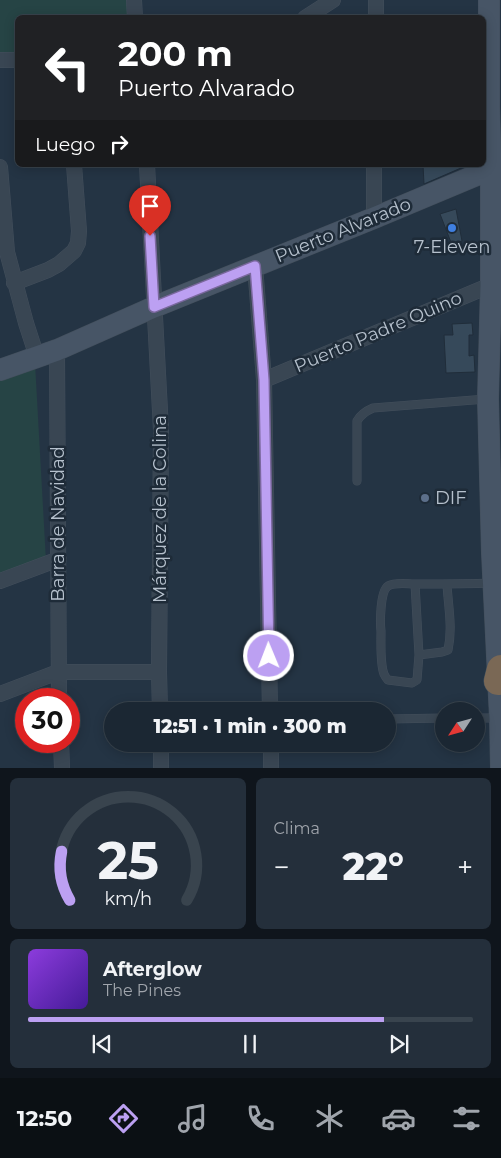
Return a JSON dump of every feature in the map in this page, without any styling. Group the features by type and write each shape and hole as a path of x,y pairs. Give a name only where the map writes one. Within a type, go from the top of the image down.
{"main road":[{"path":"489,0 491,284 488,399 493,583 500,675 501,768"},
{"name":"Puerto Alvarado","path":"0,370 57,350 154,307 491,169"}],"street":[{"path":"134,0 135,15"},
{"path":"310,15 334,0"},
{"path":"376,0 376,15"},
{"path":"0,60 15,60"},
{"path":"0,167 7,252 14,283 37,358"},
{"path":"14,283 48,270 59,264 74,251 78,243 80,231 74,167"},
{"name":"Márquez de la Colina","path":"147,167 161,430 160,702"},
{"path":"374,167 374,218"},
{"path":"255,266 264,380 270,702"},
{"name":"Puerto Padre Quino","path":"264,380 491,284"},
{"name":"Barra de Navidad","path":"57,350 59,688"},
{"path":"0,581 59,559"},
{"path":"0,694 58,672 159,672"},
{"path":"161,752 161,768"},
{"path":"271,752 271,768"},
{"path":"61,753 62,768"}],"lane":[{"path":"357,481 358,421 364,412 373,408 488,399"},
{"path":"415,584 419,654 417,680 412,683 388,680 384,674 380,617 384,590 388,586 397,584 493,583"},
{"path":"419,654 448,650 450,629 447,584"},
{"path":"396,718 435,718"},
{"path":"485,718 500,718"}],"green space":[{"path":"0,0 127,0 128,15 15,15 15,55 0,55"},
{"path":"35,363 46,561 0,576 0,377"}],"building":[{"path":"423,167 463,167 424,184"},
{"name":"7-Eleven","path":"456,209 462,241 452,245 440,214"},
{"path":"472,323 473,335 469,335 469,356 474,355 475,372 446,373 444,335 453,335 452,324"}],"place":[{"name":"7-Eleven","path":"452,228"},
{"name":"DIF","path":"425,498"}],"route":[{"path":"150,236 154,307 255,266 264,380 269,656"}]}
